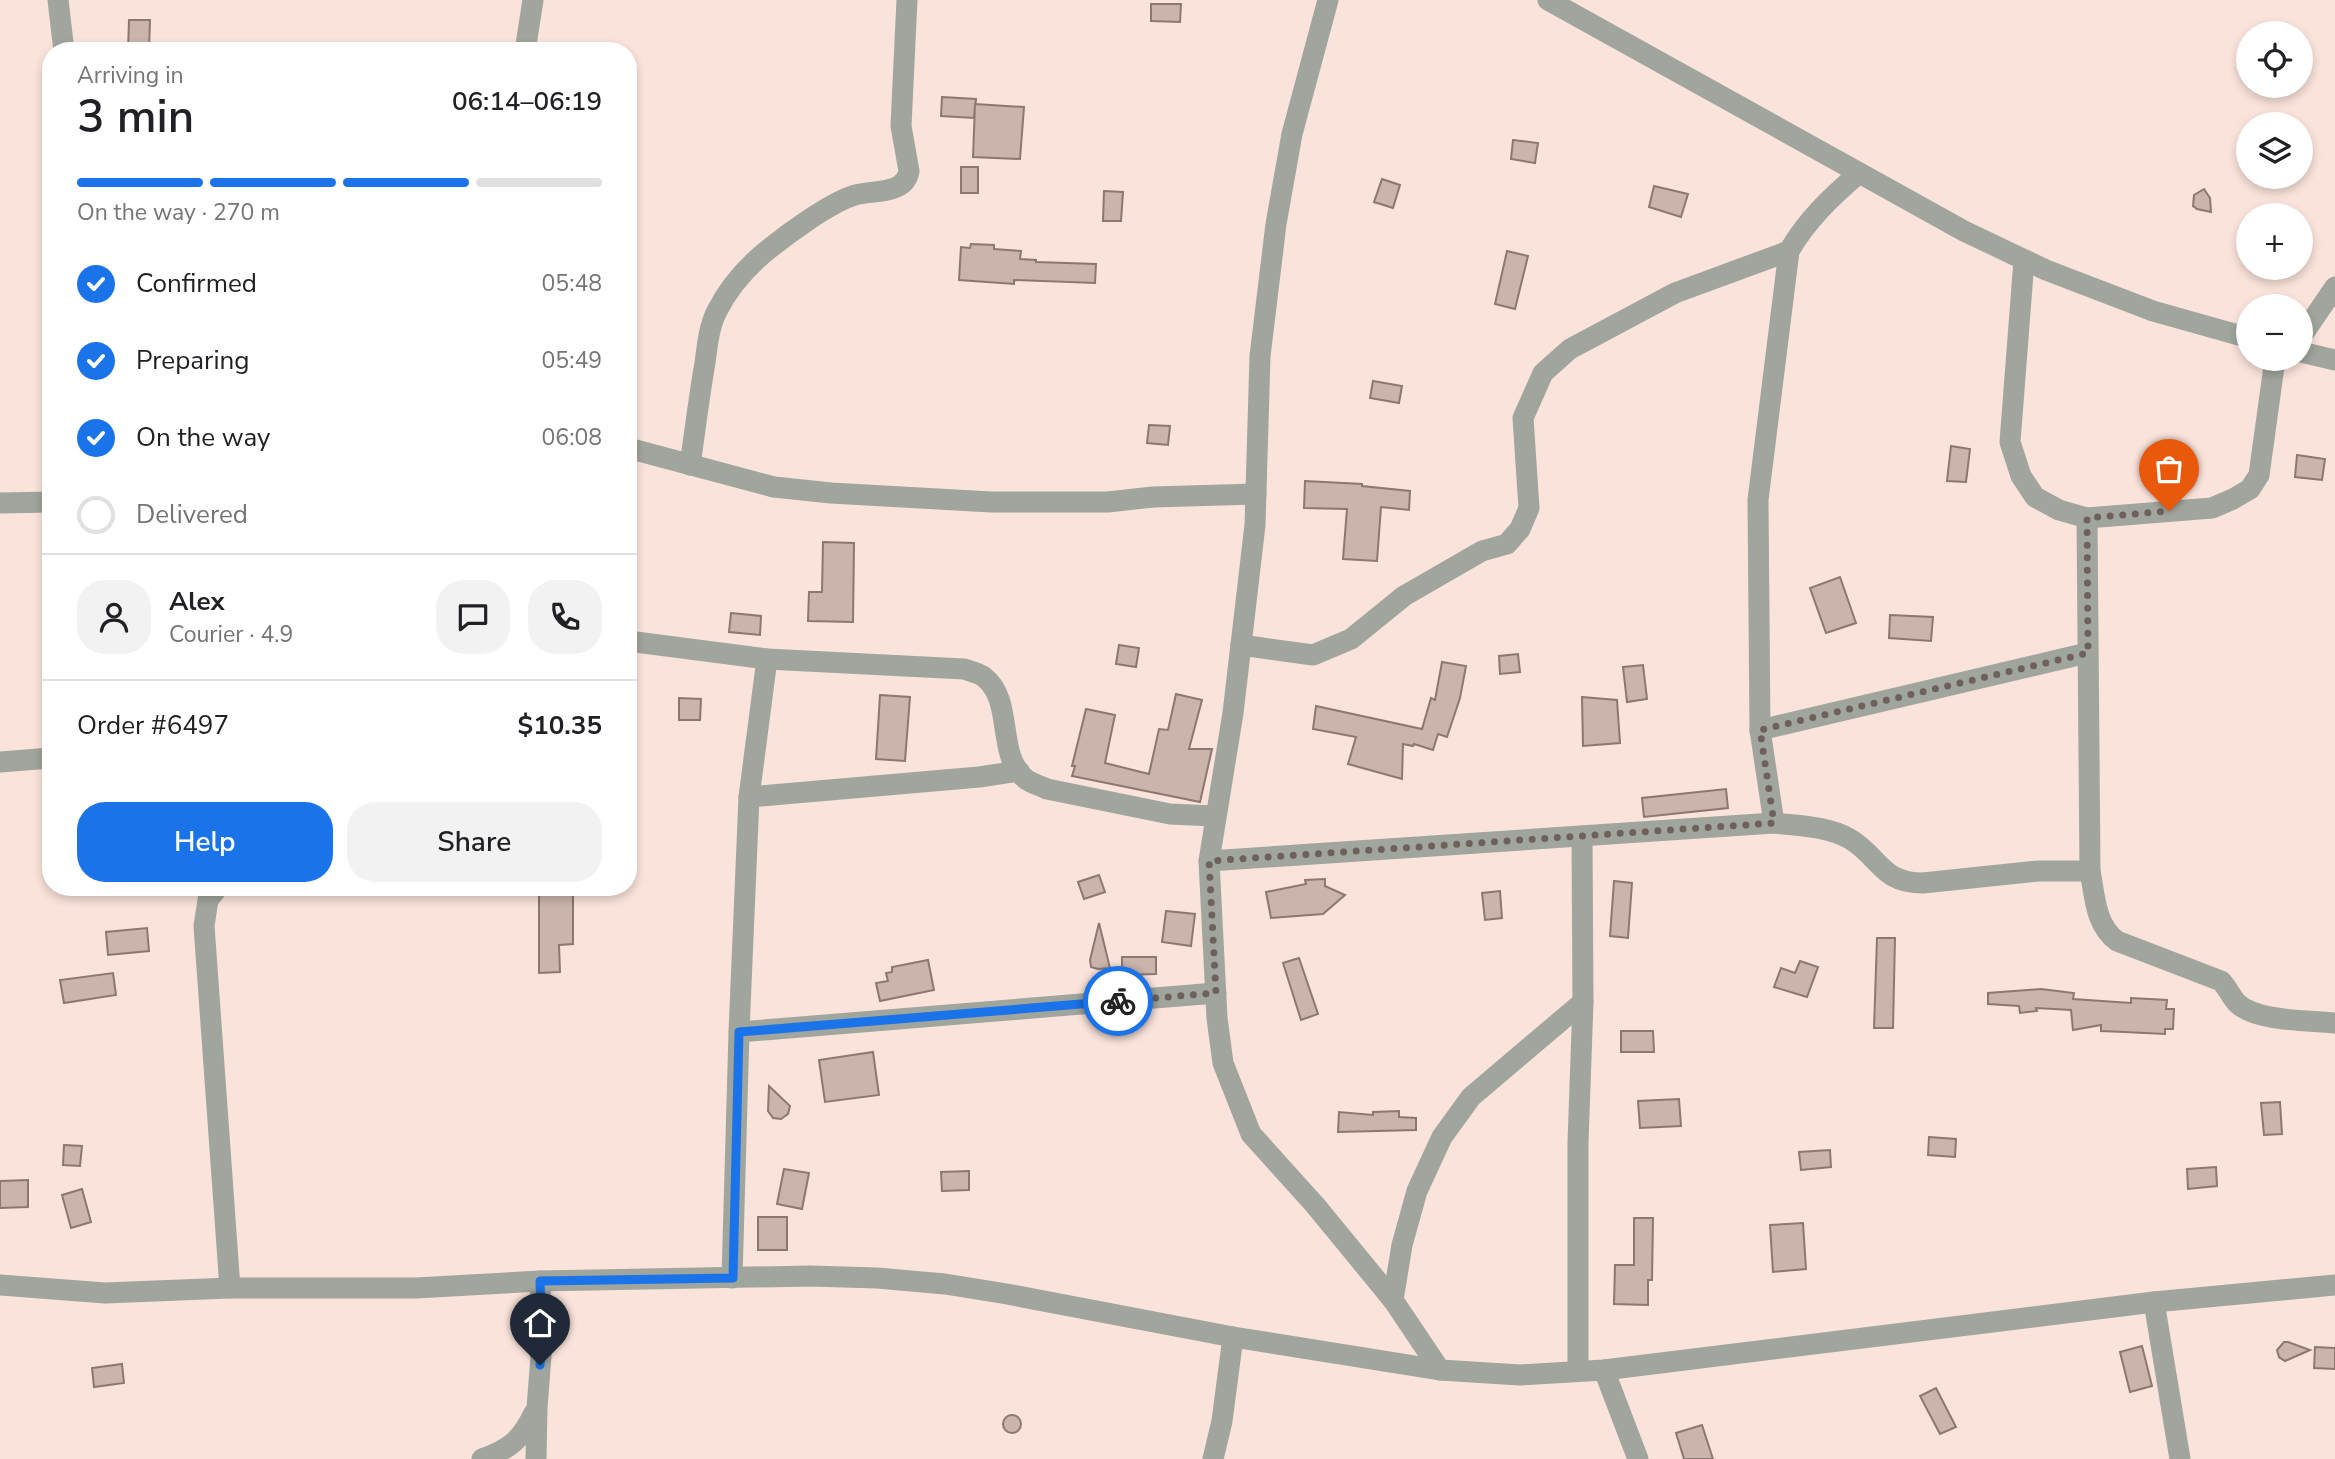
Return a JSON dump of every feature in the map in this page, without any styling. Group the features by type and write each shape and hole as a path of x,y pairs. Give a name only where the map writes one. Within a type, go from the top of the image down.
{"street":[{"path":"58,0 63,42"},
{"path":"526,42 533,0"},
{"path":"690,465 708,344 716,313 735,283 764,253 837,203 862,193 897,187 904,184 908,178 901,126 907,0"},
{"path":"1328,0 1292,134 1276,224 1260,356 1255,525 1233,713 1214,816 1209,861 1216,993 1223,1063 1251,1134 1315,1205 1393,1300 1440,1370"},
{"path":"1548,0 1964,231 2024,260 2153,311 2236,334"},
{"path":"1774,823 1760,730 1758,500 1789,251 1803,228 1835,193 1858,174"},
{"path":"1241,645 1313,655 1351,639 1415,590 1482,551 1507,544 1520,530 1529,508 1523,418 1543,373 1570,349 1675,293 1789,251"},
{"path":"2024,260 2010,442 2021,476 2035,497 2059,510 2087,518 2212,508 2234,499 2249,489 2259,475 2273,371"},
{"path":"2313,319 2335,287"},
{"path":"2313,355 2335,360"},
{"path":"637,450 774,487 990,502 1108,502 1256,494"},
{"path":"0,503 42,502"},
{"path":"2087,518 2090,871 2100,920 2106,933 2117,941 2221,981 2235,1002 2248,1012 2335,1023"},
{"path":"637,642 767,659 964,669 983,676 993,687 1002,709 1007,741 1019,771 1028,781 1047,789 1170,814 1214,816"},
{"path":"1760,730 2088,653"},
{"path":"733,1278 739,1032 749,797 767,659"},
{"path":"0,761 42,759"},
{"path":"749,797 1019,771"},
{"path":"1209,861 1774,823 1829,830 1851,839 1891,876 1906,883 2038,871 2090,871"},
{"path":"1577,1370 1578,1142 1583,1002 1582,836"},
{"path":"211,896 204,926 230,1287"},
{"path":"739,1032 1216,993"},
{"path":"1393,1300 1402,1245 1413,1205 1442,1138 1471,1097 1583,1002"},
{"path":"0,1284 105,1293 230,1287 416,1287 540,1281 836,1277 945,1284 1233,1337 1440,1370 1520,1375 1604,1370 2154,1302 2335,1285"},
{"path":"536,1459 542,1343 540,1281"},
{"path":"2154,1302 2180,1459"},
{"path":"1213,1459 1222,1421 1233,1337"},
{"path":"1604,1370 1638,1459"},
{"path":"482,1459 504,1451 525,1433 537,1408"}],"building":[{"path":"1151,4 1181,4 1180,22 1151,21"},
{"path":"129,20 150,20 149,42 128,42"},
{"path":"942,97 976,99 974,118 941,116"},
{"path":"975,104 1024,107 1020,159 973,157"},
{"path":"1513,140 1538,143 1535,163 1511,159"},
{"path":"961,167 978,167 978,193 961,193"},
{"path":"1382,179 1400,185 1393,208 1374,202"},
{"path":"1654,186 1688,194 1681,217 1649,207"},
{"path":"2204,189 2210,198 2211,212 2193,206 2194,195"},
{"path":"1104,191 1123,192 1121,221 1103,221"},
{"path":"971,244 994,245 994,249 1021,251 1020,259 1036,262 1096,264 1095,283 1014,280 1014,284 959,280 961,247 970,248"},
{"path":"1507,251 1528,256 1515,309 1495,304"},
{"path":"1373,381 1402,386 1399,403 1370,398"},
{"path":"1149,425 1170,426 1168,445 1147,443"},
{"path":"1951,446 1970,449 1966,482 1947,481"},
{"path":"2297,455 2325,459 2322,480 2295,477"},
{"path":"1305,481 1362,484 1410,491 1409,510 1381,507 1377,561 1343,559 1347,509 1304,508"},
{"path":"823,542 854,543 853,622 808,621 809,592 822,592"},
{"path":"1840,577 1856,623 1826,633 1810,588"},
{"path":"731,613 761,616 760,635 729,632"},
{"path":"1890,615 1933,617 1931,641 1889,638"},
{"path":"1119,645 1139,648 1136,667 1116,664"},
{"path":"1518,654 1520,672 1500,674 1499,656"},
{"path":"1442,662 1466,666 1460,698 1447,737 1438,734 1433,750 1414,744 1403,744 1402,779 1348,764 1356,737 1313,729 1316,706 1422,729 1431,698 1435,700"},
{"path":"1643,665 1647,699 1627,702 1623,667"},
{"path":"1176,694 1202,700 1189,749 1212,749 1200,802 1072,776 1086,709 1115,715 1105,763 1149,774 1159,729 1168,730"},
{"path":"880,695 910,697 905,761 876,759"},
{"path":"1582,697 1617,700 1620,743 1583,746"},
{"path":"679,698 701,699 700,720 679,720"},
{"path":"1726,789 1728,808 1644,817 1642,798"},
{"path":"1099,875 1105,892 1084,899 1078,882"},
{"path":"1325,879 1325,886 1345,895 1323,914 1271,918 1266,892 1306,884 1305,880"},
{"path":"1614,881 1632,883 1628,938 1610,936"},
{"path":"1500,891 1502,918 1485,920 1482,893"},
{"path":"539,896 573,896 573,944 559,945 560,972 539,973"},
{"path":"1166,911 1195,914 1191,946 1162,942"},
{"path":"1099,923 1110,968 1091,967 1090,960"},
{"path":"147,928 149,951 108,955 106,932"},
{"path":"1877,938 1895,938 1893,1028 1874,1028"},
{"path":"1122,957 1156,957 1156,974 1122,975"},
{"path":"1299,958 1318,1014 1301,1020 1283,963"},
{"path":"928,960 934,990 880,1001 876,983 888,981 886,973 892,972 892,967"},
{"path":"1800,961 1818,967 1807,997 1774,987 1781,968 1795,973"},
{"path":"113,973 116,995 64,1003 60,980"},
{"path":"2041,989 2074,993 2073,999 2131,1003 2131,998 2167,1000 2166,1009 2174,1009 2173,1029 2165,1029 2165,1034 2101,1031 2101,1025 2073,1030 2071,1010 2036,1008 2037,1011 2020,1013 2019,1006 1988,1004 1988,993"},
{"path":"1621,1031 1653,1031 1654,1052 1621,1052"},
{"path":"873,1052 879,1095 825,1102 819,1060"},
{"path":"769,1086 790,1106 788,1114 781,1119 773,1118 768,1111"},
{"path":"1679,1099 1681,1126 1640,1128 1638,1101"},
{"path":"2280,1102 2282,1134 2264,1135 2261,1103"},
{"path":"1399,1111 1399,1117 1416,1118 1416,1130 1338,1132 1339,1112 1373,1115 1373,1112"},
{"path":"1929,1137 1956,1139 1955,1157 1928,1155"},
{"path":"64,1145 82,1146 80,1166 63,1165"},
{"path":"1830,1150 1831,1167 1801,1170 1799,1152"},
{"path":"2216,1167 2217,1186 2188,1189 2187,1169"},
{"path":"784,1169 809,1173 802,1209 777,1204"},
{"path":"969,1171 969,1190 942,1191 941,1172"},
{"path":"28,1180 28,1207 0,1208 0,1181"},
{"path":"82,1189 91,1222 71,1228 62,1195"},
{"path":"758,1217 787,1217 787,1250 758,1250"},
{"path":"1634,1218 1653,1218 1652,1280 1648,1280 1648,1305 1614,1304 1615,1265 1634,1265"},
{"path":"1803,1223 1806,1269 1773,1272 1770,1225"},
{"path":"2284,1342 2310,1350 2285,1361 2279,1357 2277,1350"},
{"path":"2142,1346 2152,1386 2130,1392 2120,1352"},
{"path":"2315,1347 2335,1348 2335,1369 2314,1368"},
{"path":"122,1364 124,1383 94,1387 92,1368"},
{"path":"1936,1388 1956,1427 1940,1434 1920,1396"},
{"path":"1012,1415 1018,1418 1021,1424 1018,1430 1012,1433 1006,1430 1003,1424 1006,1418"},
{"path":"1702,1425 1713,1459 1684,1459 1676,1433"}],"way so far":[{"path":"1118,1001 1216,993 1209,861 1774,823 1760,730 2088,653 2087,518 2169,511"}],"route":[{"path":"540,1365 540,1281 733,1278 739,1032 1118,1001"}]}
